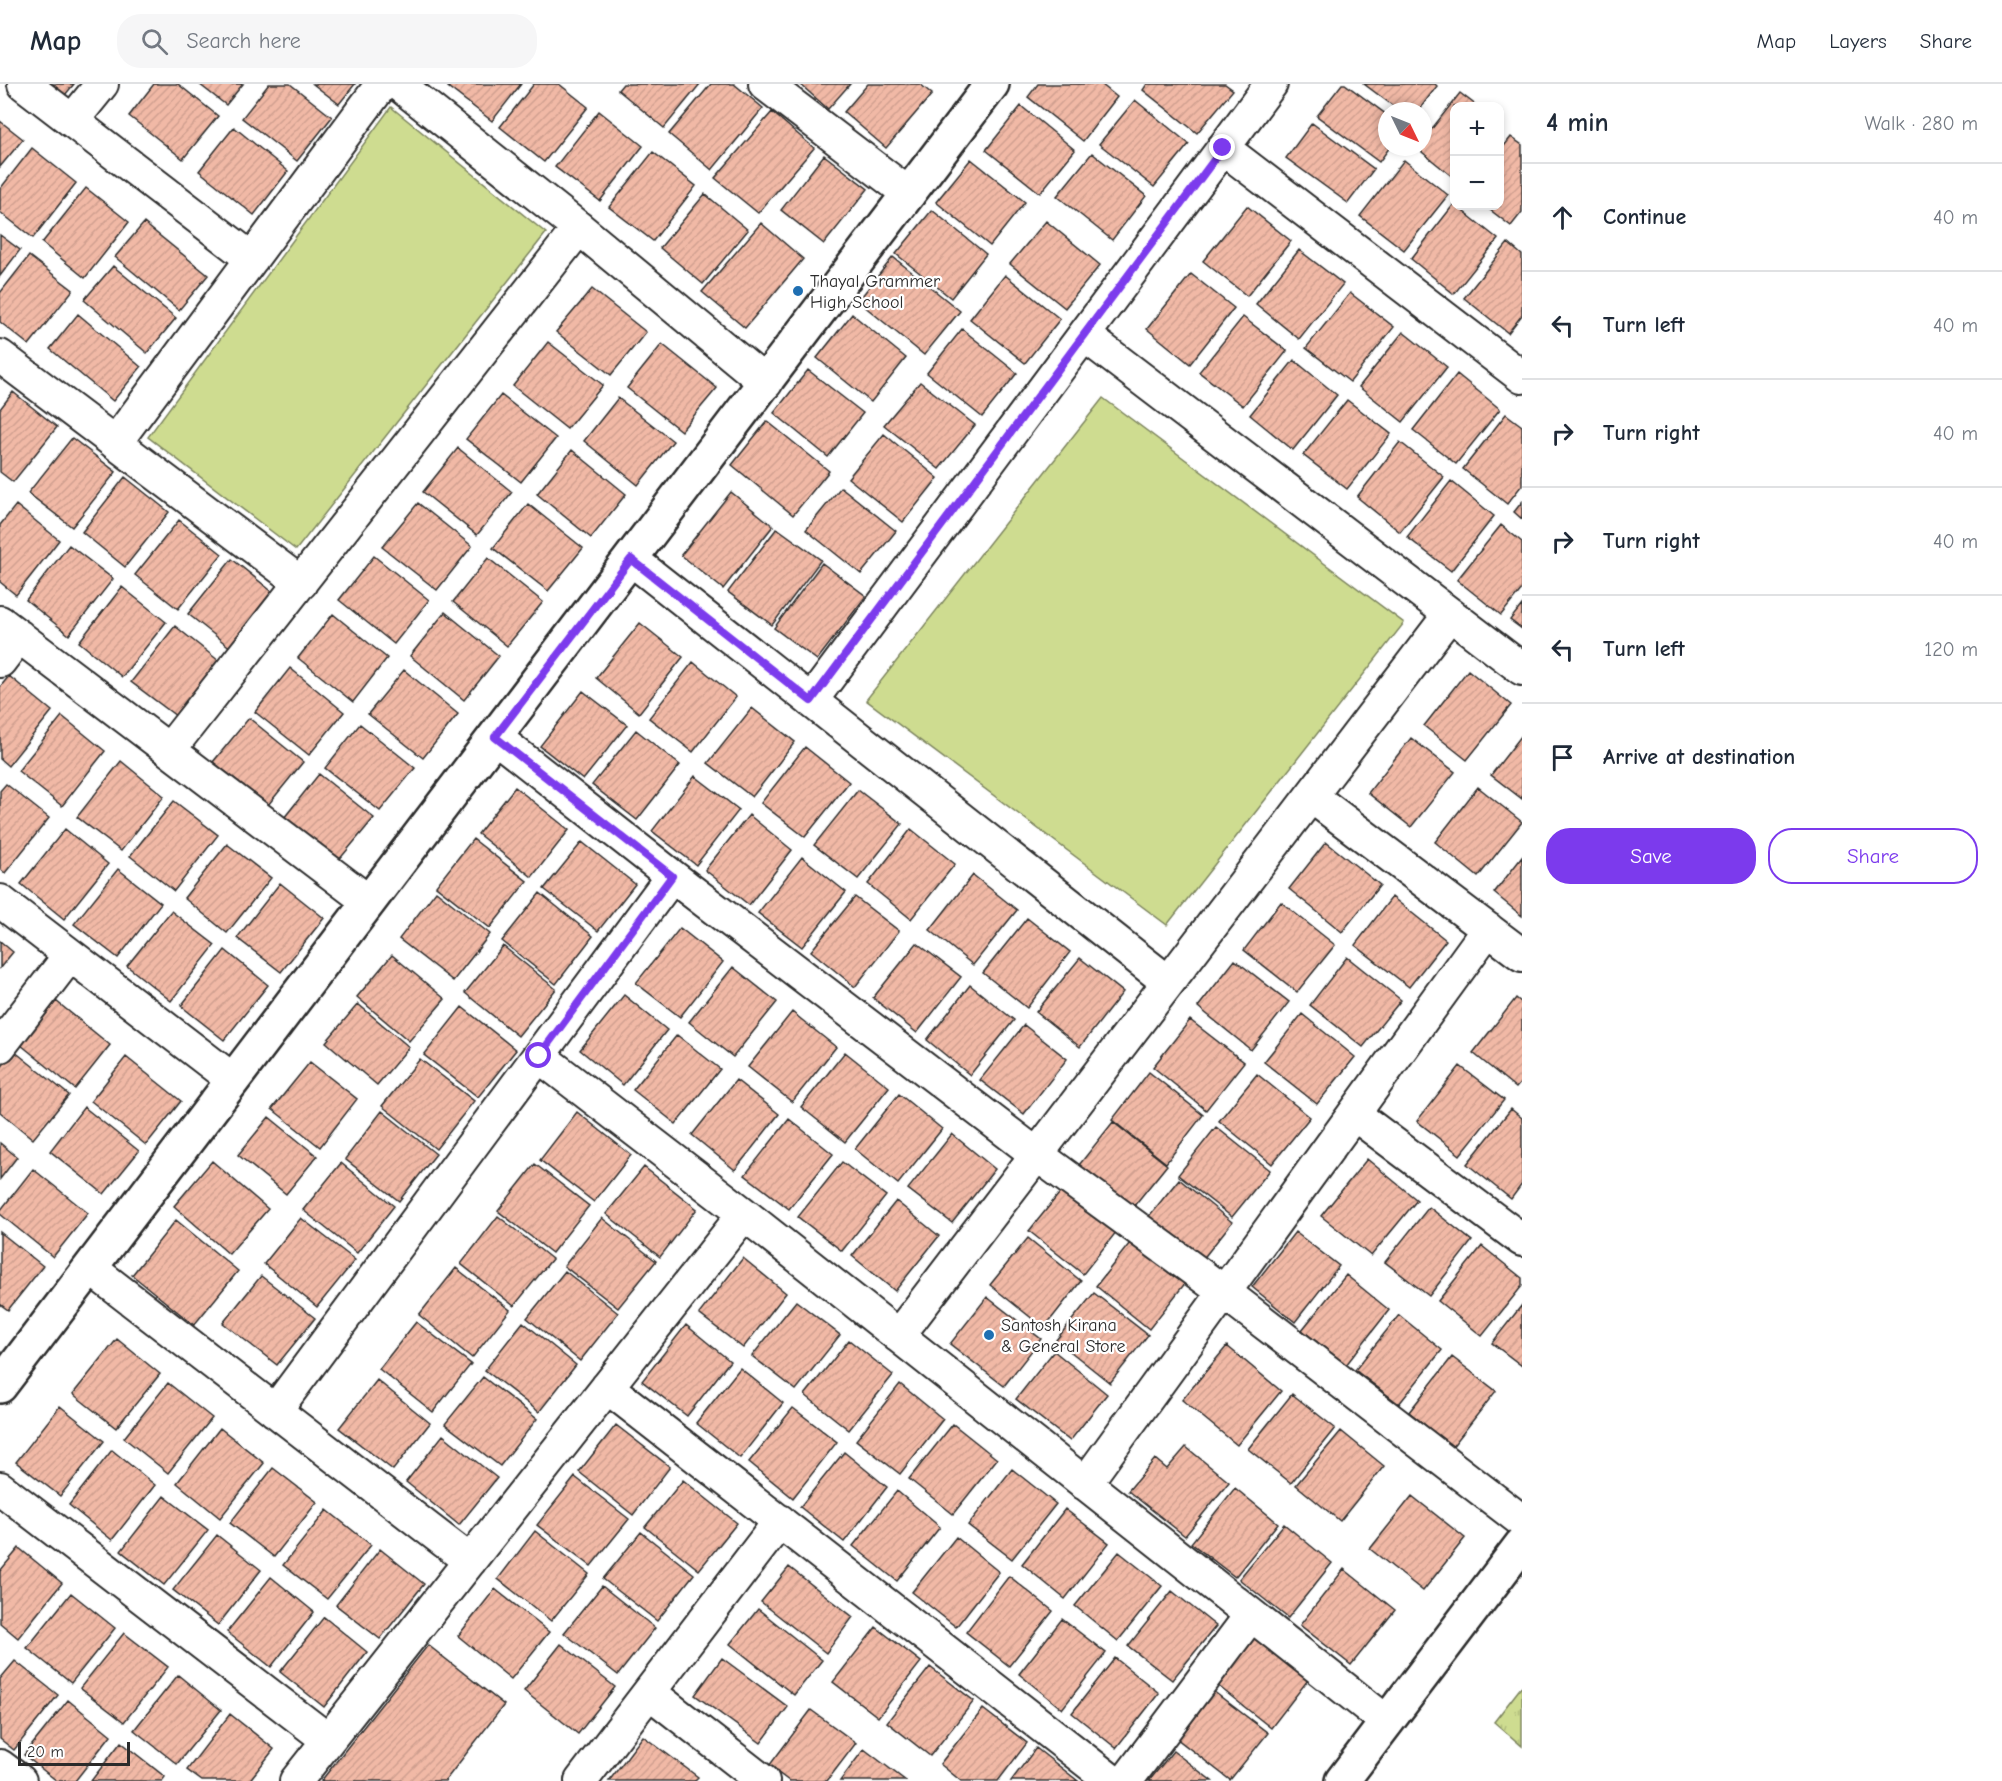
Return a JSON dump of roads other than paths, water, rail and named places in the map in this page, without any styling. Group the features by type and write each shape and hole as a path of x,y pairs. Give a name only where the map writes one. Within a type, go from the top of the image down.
{"street":[{"path":"24,84 252,258"},
{"path":"72,121 102,84"},
{"path":"115,443 382,84"},
{"path":"398,84 579,228 766,382"},
{"path":"765,84 909,194"},
{"path":"0,1386 992,84"},
{"path":"811,701 1271,84"},
{"path":"1223,148 1522,377"},
{"path":"169,750 579,228"},
{"path":"1084,335 1522,669"},
{"path":"0,356 301,583"},
{"path":"631,559 1168,982"},
{"path":"898,1336 1450,614"},
{"path":"0,661 9,629 369,902"},
{"path":"495,737 672,876 1036,1154 1224,1292 1522,1521"},
{"path":"1311,796 1522,955"},
{"path":"275,1411 672,876"},
{"path":"0,901 233,1080"},
{"path":"1085,1484 1488,929"},
{"path":"0,1046 70,955"},
{"path":"539,1056 744,1214 1387,1722"},
{"path":"1354,1114 1522,1240"},
{"path":"296,1781 744,1214"},
{"path":"90,1268 470,1561"},
{"path":"607,1386 1112,1781"},
{"path":"0,1488 328,1740"},
{"path":"581,1781 780,1521"},
{"path":"1342,1781 1522,1544"},
{"path":"1126,1781 1251,1615"},
{"path":"649,1692 763,1781"},
{"path":"0,1766 20,1781"}],"place":[{"name":"Thayal Grammer High School","path":"798,291"},
{"name":"Santosh Kirana & General Store","path":"989,1335"}]}
